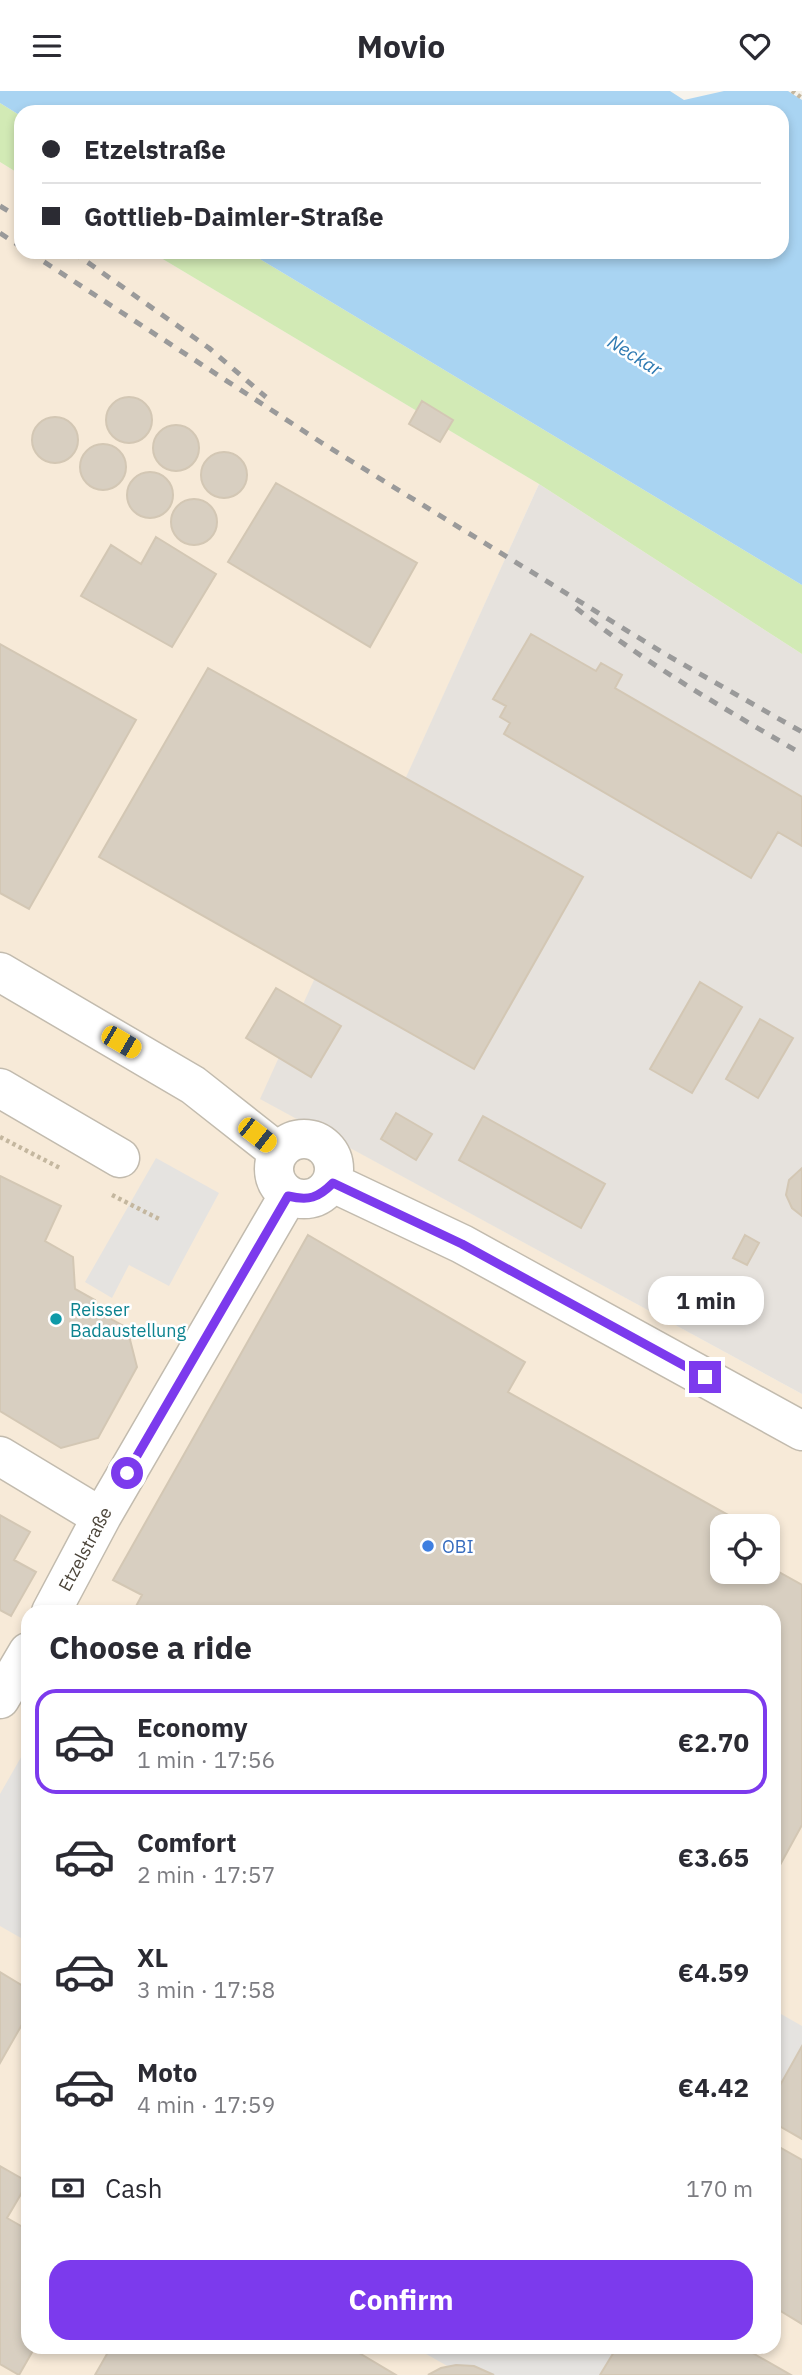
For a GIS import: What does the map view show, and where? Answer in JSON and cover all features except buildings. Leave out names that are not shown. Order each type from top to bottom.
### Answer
[{"type":"street","points":[[0,972],[193,1085],[278,1152]]},
{"type":"street","points":[[0,1088],[120,1158]]},
{"type":"street","points":[[297,1138],[320,1142],[334,1160],[333,1183],[321,1195],[305,1200],[288,1196],[277,1184],[273,1168],[278,1152],[297,1138]]},
{"type":"street","points":[[333,1183],[462,1244],[802,1431]]},
{"type":"street","name":"Etzelstraße","points":[[55,1605],[101,1517],[288,1196]]},
{"type":"street","points":[[0,1456],[101,1517]]},
{"type":"street","points":[[0,1699],[21,1664]]},
{"type":"path","points":[[792,91],[802,97]]},
{"type":"shaded area","points":[[0,162],[14,171],[14,259],[163,259],[539,484],[261,1099],[802,1394],[802,2375],[0,2375]]},
{"type":"shaded area","points":[[539,484],[802,654],[802,1394],[260,1099]]},
{"type":"shaded area","points":[[156,1158],[219,1193],[169,1286],[129,1265],[112,1298],[85,1282]]},
{"type":"shaded area","points":[[21,1757],[21,1938],[0,1926],[0,1794]]},
{"type":"shaded area","points":[[781,2014],[802,2026],[802,2048],[781,2084]]},
{"type":"shaded area","points":[[426,2354],[613,2354],[600,2375],[463,2375]]},
{"type":"green space","points":[[0,103],[14,112],[14,171],[0,162]]},
{"type":"green space","points":[[163,259],[260,259],[802,585],[802,654],[539,484]]},
{"type":"water","name":"Neckar","points":[[0,91],[670,91],[684,100],[724,91],[788,91],[802,100],[802,585],[260,259],[789,259],[789,105],[14,105],[14,112],[0,103]]},
{"type":"railway","points":[[0,206],[14,215]]},
{"type":"railway","points":[[0,233],[14,242]]},
{"type":"railway","points":[[40,259],[322,443],[665,654],[802,732]]},
{"type":"railway","points":[[83,259],[209,348],[266,397]]},
{"type":"railway","points":[[576,608],[658,667],[802,754]]},
{"type":"place","name":"Reisser Badaustellung","points":[[56,1319]]},
{"type":"place","name":"OBI","points":[[428,1546]]},
{"type":"route","points":[[127,1473],[288,1196],[305,1200],[321,1195],[333,1183],[462,1244],[705,1377]]}]
